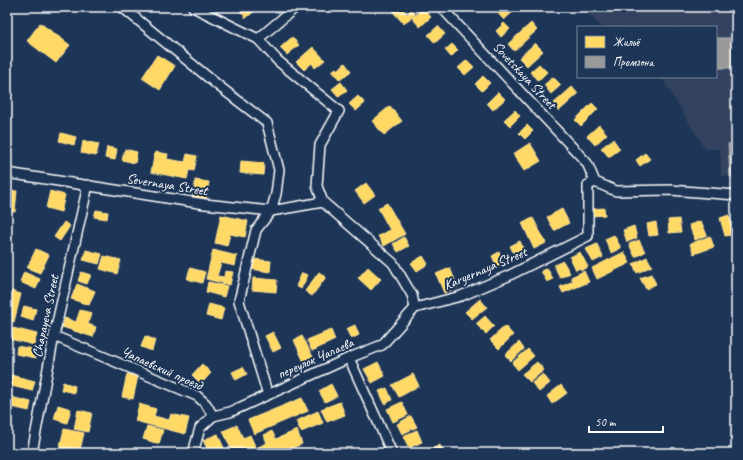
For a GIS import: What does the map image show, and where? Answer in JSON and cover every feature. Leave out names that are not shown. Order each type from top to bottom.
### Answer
[{"type":"street","points":[[122,7],[220,87],[267,123],[279,170],[276,194],[271,211],[256,230],[239,301],[268,395]]},
{"type":"street","points":[[193,7],[258,39],[278,60],[339,111],[320,145],[317,186],[323,202],[393,263],[412,295],[415,308]]},
{"type":"street","points":[[258,39],[296,7]]},
{"type":"street","name":"Sovetskaya Street","points":[[441,7],[587,162],[596,182]]},
{"type":"street","name":"Severnaya Street","points":[[7,173],[205,204],[271,211],[323,202]]},
{"type":"street","points":[[596,182],[616,191],[670,190],[736,195]]},
{"type":"street","name":"Karyernaya Street","points":[[415,308],[461,296],[508,276],[588,236],[588,185],[596,182]]},
{"type":"street","name":"Chapayeva Street","points":[[32,453],[54,336],[88,185]]},
{"type":"street","name":"переулок Чапаева","points":[[213,416],[230,412],[349,358],[382,345],[415,308]]},
{"type":"street","name":"Чапаевский проезд","points":[[54,336],[197,396],[206,404],[213,416]]},
{"type":"street","points":[[349,358],[392,453]]},
{"type":"street","points":[[192,453],[200,428],[213,416]]},
{"type":"shaded area","points":[[582,7],[736,7],[736,176],[721,176],[720,149],[705,149],[662,78],[717,78],[717,26],[600,26]]},
{"type":"building: Жильё","points":[[237,7],[256,7],[257,9],[246,18]]},
{"type":"building: Жильё","points":[[398,7],[401,7],[407,14],[411,10],[415,14],[404,24],[393,12]]},
{"type":"building: Жильё","points":[[497,7],[518,7],[504,20],[494,9]]},
{"type":"building: Жильё","points":[[423,8],[431,17],[420,27],[412,18]]},
{"type":"building: Жильё","points":[[40,23],[70,45],[56,63],[27,41]]},
{"type":"building: Жильё","points":[[504,23],[510,29],[501,37],[496,31]]},
{"type":"building: Жильё","points":[[531,23],[537,30],[514,51],[508,44]]},
{"type":"building: Жильё","points":[[438,26],[445,34],[435,43],[428,35]]},
{"type":"building: Жильё","points":[[292,37],[299,45],[287,55],[280,48]]},
{"type":"building: Жильё","points":[[535,43],[543,51],[527,66],[519,58]]},
{"type":"building: Жильё","points":[[452,44],[458,50],[451,57],[445,50]]},
{"type":"building: Жильё","points":[[313,47],[325,60],[315,68],[312,63],[304,70],[296,62]]},
{"type":"building: Жильё","points":[[157,55],[175,66],[160,90],[142,78]]},
{"type":"building: Жильё","points":[[467,60],[474,67],[465,75],[458,68]]},
{"type":"building: Жильё","points":[[345,63],[351,71],[340,80],[332,71],[336,68],[338,70]]},
{"type":"building: Жильё","points":[[539,64],[547,72],[538,81],[530,72]]},
{"type":"building: Жильё","points":[[483,76],[490,83],[482,91],[475,84]]},
{"type":"building: Жильё","points":[[553,77],[561,85],[551,94],[544,85]]},
{"type":"building: Жильё","points":[[341,82],[347,90],[339,97],[332,89]]},
{"type":"building: Жильё","points":[[572,87],[578,94],[559,111],[553,104]]},
{"type":"building: Жильё","points":[[498,92],[505,99],[493,110],[487,103]]},
{"type":"building: Жильё","points":[[358,96],[365,103],[356,111],[349,104]]},
{"type":"building: Жильё","points":[[592,103],[598,109],[581,126],[575,120]]},
{"type":"building: Жильё","points":[[390,106],[402,121],[384,135],[372,121]]},
{"type":"building: Жильё","points":[[515,110],[520,116],[510,126],[504,120]]},
{"type":"building: Жильё","points":[[527,125],[533,131],[525,139],[519,133]]},
{"type":"building: Жильё","points":[[599,125],[607,134],[595,145],[587,136]]},
{"type":"building: Жильё","points":[[61,133],[76,137],[74,145],[59,141]]},
{"type":"building: Жильё","points":[[613,139],[620,149],[609,157],[601,148]]},
{"type":"building: Жильё","points":[[83,141],[99,144],[96,156],[81,153]]},
{"type":"building: Жильё","points":[[530,143],[541,161],[524,171],[513,154]]},
{"type":"building: Жильё","points":[[107,147],[117,149],[115,160],[105,158]]},
{"type":"building: Жильё","points":[[125,149],[137,152],[135,163],[122,160]]},
{"type":"building: Жильё","points":[[155,152],[168,154],[167,159],[185,162],[187,154],[197,156],[194,171],[189,170],[187,179],[151,172]]},
{"type":"building: Жильё","points":[[645,153],[650,159],[640,166],[636,160]]},
{"type":"building: Жильё","points":[[241,161],[264,163],[263,175],[240,173]]},
{"type":"building: Жильё","points":[[195,180],[209,182],[206,200],[193,198]]},
{"type":"building: Жильё","points":[[366,183],[375,195],[364,203],[355,191]]},
{"type":"building: Жильё","points":[[7,190],[17,191],[15,212],[7,211]]},
{"type":"building: Жильё","points":[[50,191],[65,195],[61,212],[46,208]]},
{"type":"building: Жильё","points":[[387,203],[405,234],[384,246],[378,236],[390,230],[378,208]]},
{"type":"building: Жильё","points":[[604,208],[605,215],[592,216],[592,209]]},
{"type":"building: Жильё","points":[[562,209],[569,223],[554,231],[547,217]]},
{"type":"building: Жильё","points":[[96,210],[108,212],[107,219],[94,217]]},
{"type":"building: Жильё","points":[[221,215],[248,221],[245,237],[230,234],[227,246],[215,243]]},
{"type":"building: Жильё","points":[[729,215],[735,234],[725,236],[720,218]]},
{"type":"building: Жильё","points":[[533,218],[546,243],[534,249],[522,223]]},
{"type":"building: Жильё","points":[[679,219],[681,232],[669,233],[668,220]]},
{"type":"building: Жильё","points":[[701,221],[707,235],[695,240],[689,225]]},
{"type":"building: Жильё","points":[[64,222],[70,226],[60,241],[54,237]]},
{"type":"building: Жильё","points":[[656,222],[658,235],[649,236],[647,224]]},
{"type":"building: Жильё","points":[[634,226],[637,238],[627,242],[623,230]]},
{"type":"building: Жильё","points":[[614,235],[621,248],[611,253],[605,239]]},
{"type":"building: Жильё","points":[[710,236],[714,247],[694,254],[690,244]]},
{"type":"building: Жильё","points":[[404,237],[409,246],[398,252],[393,244]]},
{"type":"building: Жильё","points":[[639,240],[645,252],[635,257],[629,244]]},
{"type":"building: Жильё","points":[[520,241],[526,254],[516,258],[510,246]]},
{"type":"building: Жильё","points":[[597,244],[603,257],[593,262],[586,249]]},
{"type":"building: Жильё","points":[[36,249],[49,255],[40,273],[27,268]]},
{"type":"building: Жильё","points":[[86,250],[102,254],[99,264],[83,260]]},
{"type":"building: Жильё","points":[[213,250],[237,256],[235,266],[221,263],[217,276],[224,277],[225,271],[233,272],[230,285],[206,279]]},
{"type":"building: Жильё","points":[[499,252],[505,264],[497,267],[492,256]]},
{"type":"building: Жильё","points":[[580,252],[588,267],[581,270],[580,268],[576,270],[570,257]]},
{"type":"building: Жильё","points":[[624,252],[630,263],[597,279],[592,268]]},
{"type":"building: Жильё","points":[[104,256],[121,260],[117,274],[100,269]]},
{"type":"building: Жильё","points":[[423,256],[428,264],[417,271],[411,263]]},
{"type":"building: Жильё","points":[[647,257],[652,266],[637,273],[633,264]]},
{"type":"building: Жильё","points":[[253,259],[271,261],[270,272],[251,269]]},
{"type":"building: Жильё","points":[[563,261],[570,273],[560,278],[554,265]]},
{"type":"building: Жильё","points":[[368,267],[381,279],[371,290],[358,278]]},
{"type":"building: Жильё","points":[[190,268],[205,272],[202,283],[187,279]]},
{"type":"building: Жильё","points":[[450,268],[458,287],[444,293],[436,274]]},
{"type":"building: Жильё","points":[[547,268],[553,279],[547,282],[541,271]]},
{"type":"building: Жильё","points":[[584,271],[589,282],[563,293],[560,287],[573,281],[571,277]]},
{"type":"building: Жильё","points":[[24,272],[40,279],[36,289],[20,282]]},
{"type":"building: Жильё","points":[[81,272],[91,275],[87,284],[78,281]]},
{"type":"building: Жильё","points":[[319,272],[326,277],[312,296],[305,291]]},
{"type":"building: Жильё","points":[[302,273],[308,275],[301,289],[296,286]]},
{"type":"building: Жильё","points":[[651,274],[656,284],[646,289],[640,278]]},
{"type":"building: Жильё","points":[[253,278],[277,280],[276,292],[252,290]]},
{"type":"building: Жильё","points":[[208,282],[227,286],[224,297],[206,292]]},
{"type":"building: Жильё","points":[[77,284],[95,291],[89,305],[71,299]]},
{"type":"building: Жильё","points":[[11,291],[21,294],[14,322],[7,320],[7,306]]},
{"type":"building: Жильё","points":[[480,299],[487,307],[472,319],[465,312]]},
{"type":"building: Жильё","points":[[209,304],[224,308],[221,320],[206,316]]},
{"type":"building: Жильё","points":[[24,306],[36,309],[33,321],[21,317]]},
{"type":"building: Жильё","points":[[80,310],[92,313],[88,324],[96,327],[93,337],[62,327],[65,318],[76,322]]},
{"type":"building: Жильё","points":[[485,316],[494,326],[486,334],[476,324]]},
{"type":"building: Жильё","points":[[355,325],[359,335],[351,339],[346,329]]},
{"type":"building: Жильё","points":[[505,326],[513,335],[499,349],[490,340]]},
{"type":"building: Жильё","points":[[13,328],[37,334],[34,345],[10,339]]},
{"type":"building: Жильё","points":[[331,330],[335,340],[312,351],[307,340]]},
{"type":"building: Жильё","points":[[273,332],[281,348],[273,352],[265,336]]},
{"type":"building: Жильё","points":[[145,336],[155,340],[152,351],[141,347]]},
{"type":"building: Жильё","points":[[302,336],[313,357],[304,362],[294,340]]},
{"type":"building: Жильё","points":[[519,342],[524,349],[511,361],[505,355]]},
{"type":"building: Жильё","points":[[17,346],[38,350],[36,358],[16,354]]},
{"type":"building: Жильё","points":[[528,349],[534,356],[518,370],[512,363]]},
{"type":"building: Жильё","points":[[378,362],[385,376],[372,383],[364,369]]},
{"type":"building: Жильё","points":[[537,362],[544,370],[530,382],[522,374]]},
{"type":"building: Жильё","points":[[202,364],[211,373],[201,384],[192,375]]},
{"type":"building: Жильё","points":[[243,367],[247,374],[236,380],[232,372]]},
{"type":"building: Жильё","points":[[7,374],[35,381],[32,391],[7,385]]},
{"type":"building: Жильё","points":[[127,374],[138,376],[133,399],[122,397]]},
{"type":"building: Жильё","points":[[413,374],[419,386],[399,397],[392,385]]},
{"type":"building: Жильё","points":[[543,374],[550,383],[539,392],[532,383]]},
{"type":"building: Жильё","points":[[63,382],[75,386],[74,393],[61,390]]},
{"type":"building: Жильё","points":[[331,384],[337,396],[325,402],[319,391]]},
{"type":"building: Жильё","points":[[561,385],[567,393],[552,404],[547,396]]},
{"type":"building: Жильё","points":[[387,388],[392,400],[385,404],[379,391]]},
{"type":"building: Жильё","points":[[7,396],[31,402],[29,411],[7,406]]},
{"type":"building: Жильё","points":[[302,398],[308,411],[254,434],[248,420]]},
{"type":"building: Жильё","points":[[340,402],[345,415],[327,422],[321,409]]},
{"type":"building: Жильё","points":[[402,402],[408,415],[393,422],[387,409]]},
{"type":"building: Жильё","points":[[139,404],[156,409],[154,416],[169,420],[171,414],[189,418],[185,434],[135,421]]},
{"type":"building: Жильё","points":[[58,405],[71,409],[67,423],[54,419]]},
{"type":"building: Жильё","points":[[78,410],[92,413],[88,432],[74,429]]},
{"type":"building: Жильё","points":[[318,411],[323,423],[301,432],[296,421]]},
{"type":"building: Жильё","points":[[411,416],[417,427],[402,434],[397,424]]},
{"type":"building: Жильё","points":[[237,425],[243,438],[250,435],[256,448],[267,443],[264,435],[272,431],[276,439],[297,430],[302,444],[280,453],[233,453],[223,431]]},
{"type":"building: Жильё","points":[[147,426],[163,430],[159,444],[143,439]]},
{"type":"building: Жильё","points":[[64,429],[84,433],[80,450],[60,446]]},
{"type":"building: Жильё","points":[[417,430],[422,442],[409,448],[403,436]]},
{"type":"building: Жильё","points":[[218,434],[226,453],[209,453],[203,440]]},
{"type":"building: Жильё","points":[[440,445],[444,453],[425,453]]},
{"type":"building: Жильё","points":[[61,446],[74,449],[73,453],[59,453]]},
{"type":"building: Промзона","points":[[717,38],[736,38],[736,68],[717,68]]},
{"type":"building: Промзона","points":[[736,143],[736,176],[730,177],[728,144]]}]
